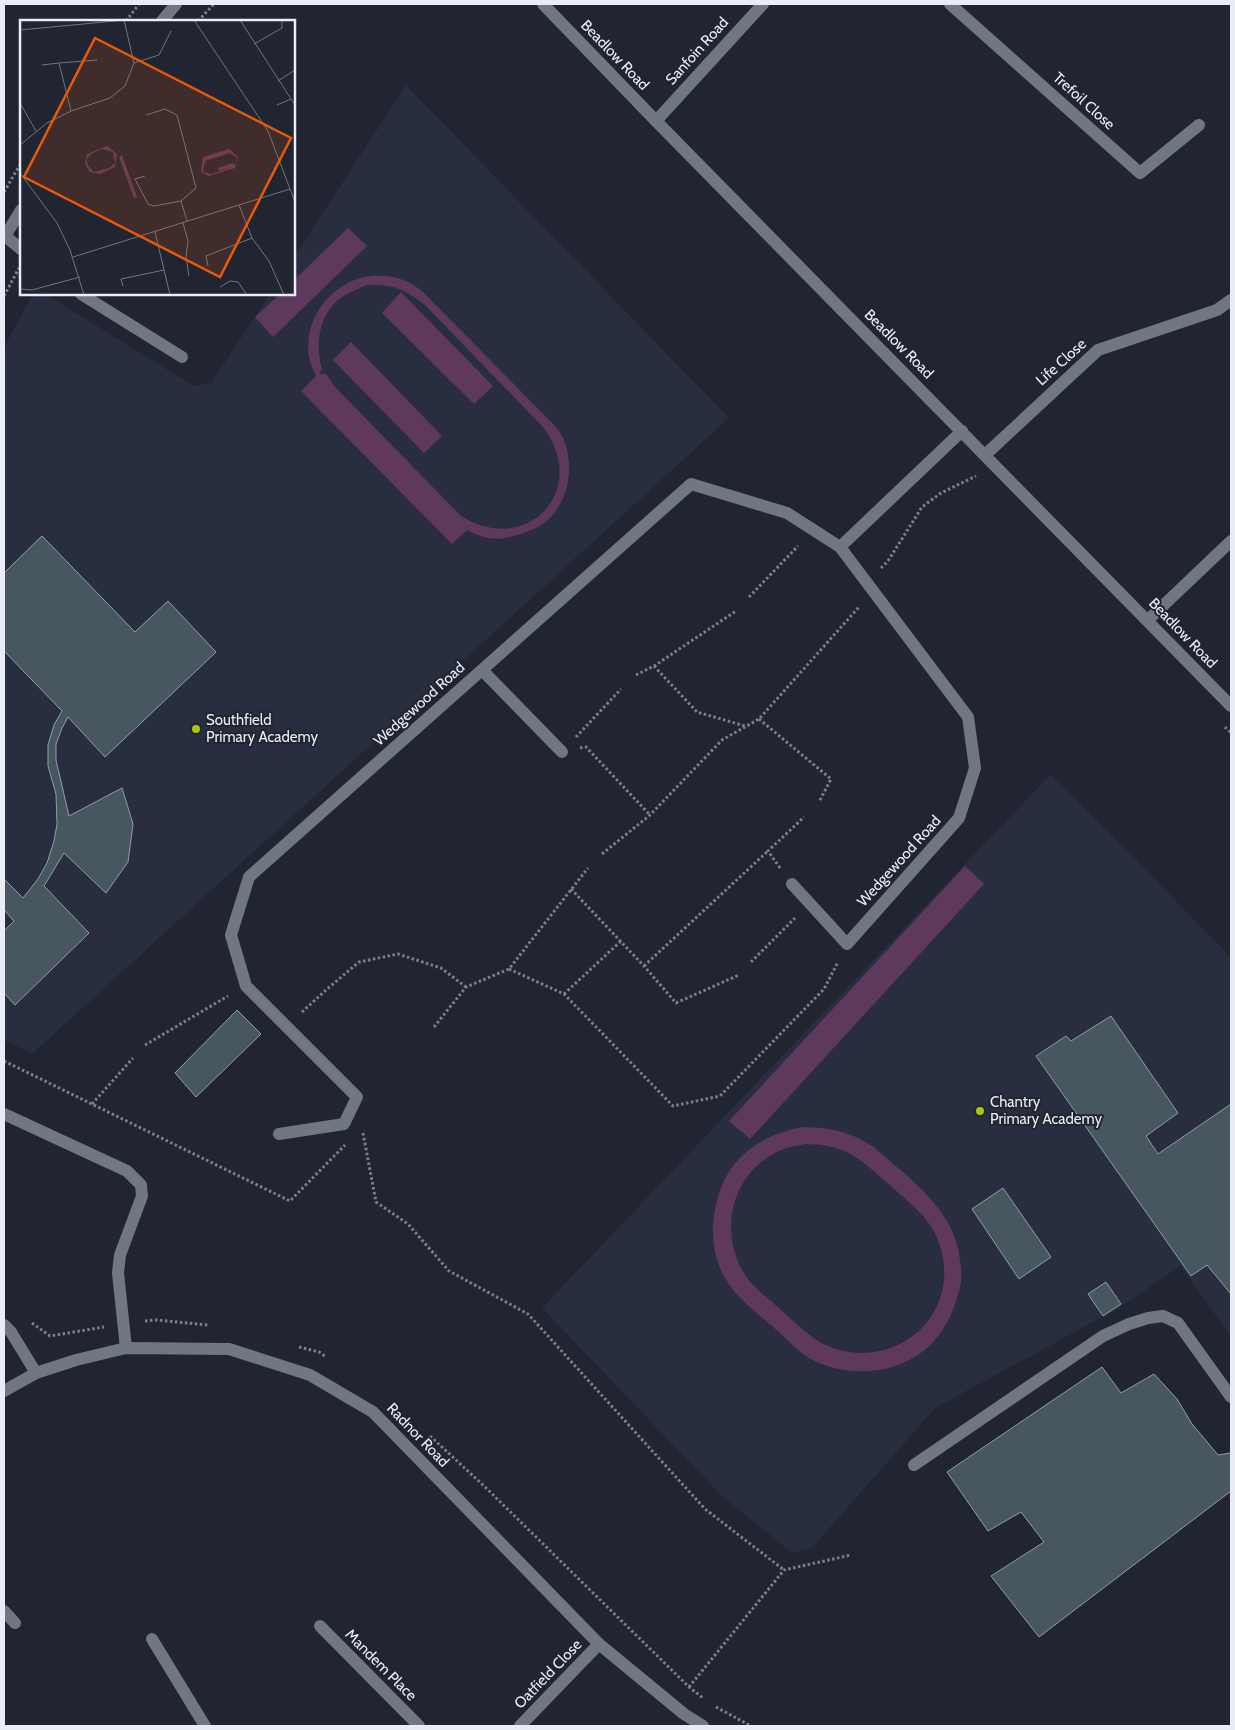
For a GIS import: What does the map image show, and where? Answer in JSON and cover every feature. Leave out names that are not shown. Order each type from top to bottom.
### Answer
[{"type":"street","points":[[163,20],[176,4]]},
{"type":"street","name":"Beadlow Road","points":[[543,4],[1231,706]]},
{"type":"street","name":"Sanfoin Road","points":[[656,121],[763,4]]},
{"type":"street","name":"Trefoil Close","points":[[950,4],[1140,173],[1199,125]]},
{"type":"street","points":[[20,212],[5,237],[20,248]]},
{"type":"street","points":[[82,295],[182,357]]},
{"type":"street","name":"Life Close","points":[[985,455],[1098,350],[1217,310],[1231,300]]},
{"type":"street","points":[[840,547],[962,431]]},
{"type":"street","name":"Wedgewood Road","points":[[279,1134],[344,1124],[356,1097],[246,986],[231,935],[249,877],[691,484],[787,513],[840,547],[968,717],[975,768],[959,818],[847,944]]},
{"type":"street","points":[[1148,620],[1231,541]]},
{"type":"street","points":[[482,670],[562,752]]},
{"type":"street","points":[[792,884],[847,944]]},
{"type":"street","points":[[4,1114],[127,1171],[141,1185],[142,1196],[120,1255],[118,1273],[126,1348]]},
{"type":"street","points":[[914,1465],[1103,1336],[1148,1318],[1163,1316],[1178,1323],[1231,1398]]},
{"type":"street","points":[[4,1325],[11,1332],[36,1373]]},
{"type":"street","name":"Radnor Road","points":[[4,1391],[36,1373],[76,1360],[126,1348],[229,1350],[310,1375],[373,1412],[599,1644],[684,1714],[703,1726]]},
{"type":"street","points":[[4,1610],[16,1623]]},
{"type":"street","name":"Mandem Place","points":[[320,1626],[419,1726]]},
{"type":"street","points":[[152,1639],[204,1726]]},
{"type":"street","name":"Oatfield Close","points":[[520,1726],[599,1644]]},
{"type":"path","points":[[127,20],[139,4]]},
{"type":"path","points":[[199,20],[214,4]]},
{"type":"path","points":[[4,192],[20,165]]},
{"type":"path","points":[[4,296],[20,266]]},
{"type":"path","points":[[602,854],[650,815],[722,740],[759,718],[870,587],[922,507],[941,493],[979,475]]},
{"type":"path","points":[[749,597],[814,530]]},
{"type":"path","points":[[636,675],[654,666],[736,611]]},
{"type":"path","points":[[654,666],[697,712],[746,726]]},
{"type":"path","points":[[562,752],[621,689]]},
{"type":"path","points":[[759,718],[831,779],[819,802]]},
{"type":"path","points":[[562,752],[586,747],[650,815]]},
{"type":"path","points":[[644,966],[804,817]]},
{"type":"path","points":[[768,851],[792,884]]},
{"type":"path","points":[[434,1027],[466,987],[508,969],[588,868]]},
{"type":"path","points":[[571,889],[644,966],[676,1003],[739,975]]},
{"type":"path","points":[[751,962],[810,904]]},
{"type":"path","points":[[564,994],[620,941]]},
{"type":"path","points":[[508,969],[564,994],[672,1106],[720,1096],[824,989],[847,944]]},
{"type":"path","points":[[287,1027],[359,962],[398,954],[440,968],[466,987]]},
{"type":"path","points":[[145,1045],[246,986]]},
{"type":"path","points":[[92,1104],[133,1058]]},
{"type":"path","points":[[4,1061],[290,1201],[349,1141]]},
{"type":"path","points":[[356,1135],[362,1128],[376,1202],[408,1224],[449,1271],[528,1314],[706,1509],[784,1570]]},
{"type":"path","points":[[689,1687],[784,1570],[851,1555]]},
{"type":"shaded area","name":"Southfield Primary Academy","points":[[406,85],[729,418],[32,1054],[4,1040],[4,347],[32,295],[47,295],[194,386],[211,383],[269,295],[295,295],[295,255]]},
{"type":"shaded area","points":[[348,228],[367,246],[273,337],[255,317],[279,295],[295,295],[295,279]]},
{"type":"shaded area","points":[[371,276],[386,276],[405,281],[417,287],[558,430],[562,436],[569,459],[568,483],[553,515],[544,523],[515,536],[495,539],[467,530],[452,544],[301,391],[316,376],[310,363],[308,346],[310,331],[315,318],[322,305],[332,294],[344,285],[357,279]],"holes":[[[367,285],[384,285],[405,291],[425,305],[543,427],[556,451],[560,474],[555,494],[544,511],[528,523],[508,528],[485,527],[461,516],[335,387],[325,373],[321,375],[319,338],[325,318],[337,301]]]},
{"type":"shaded area","points":[[401,292],[493,386],[474,404],[382,313]]},
{"type":"shaded area","points":[[351,342],[442,436],[424,453],[333,360]]},
{"type":"shaded area","name":"Chantry Primary Academy","points":[[1051,774],[1231,957],[1231,1336],[1180,1266],[1119,1308],[935,1408],[812,1548],[792,1553],[722,1496],[542,1308]]},
{"type":"shaded area","points":[[965,866],[984,884],[750,1139],[729,1121]]},
{"type":"shaded area","points":[[803,1127],[823,1128],[848,1134],[874,1147],[928,1196],[940,1210],[949,1225],[956,1242],[961,1269],[961,1282],[952,1313],[934,1341],[922,1352],[907,1361],[892,1367],[858,1371],[824,1365],[809,1358],[745,1303],[723,1275],[715,1250],[713,1222],[718,1196],[723,1183],[729,1171],[746,1152],[767,1139]],"holes":[[[805,1144],[840,1149],[867,1165],[922,1215],[938,1240],[944,1268],[942,1293],[932,1315],[916,1333],[896,1346],[872,1352],[846,1351],[819,1342],[754,1286],[745,1275],[737,1258],[732,1241],[731,1223],[734,1205],[740,1189],[750,1174],[763,1161],[782,1150]]]},
{"type":"building","points":[[42,536],[135,632],[168,601],[216,652],[105,757],[68,717],[56,744],[56,760],[69,816],[122,788],[133,824],[128,862],[106,893],[64,853],[44,886],[89,933],[15,1005],[4,993],[4,931],[14,921],[4,910],[4,879],[23,898],[38,879],[47,863],[57,824],[56,794],[48,766],[48,745],[54,725],[62,711],[4,651],[4,573]]},
{"type":"building","points":[[237,1010],[261,1034],[196,1097],[175,1073]]},
{"type":"building","points":[[1111,1016],[1178,1113],[1146,1136],[1158,1154],[1231,1104],[1231,1294],[1207,1265],[1191,1276],[1036,1056],[1066,1036],[1071,1041]]},
{"type":"building","points":[[1003,1188],[1051,1257],[1019,1279],[972,1209]]},
{"type":"building","points":[[1106,1282],[1121,1304],[1103,1316],[1088,1294]]},
{"type":"building","points":[[1102,1367],[1121,1393],[1154,1374],[1177,1399],[1192,1424],[1218,1455],[1230,1453],[1231,1491],[1039,1637],[991,1576],[1044,1542],[1021,1512],[988,1531],[947,1472]]},
{"type":"place","name":"Southfield Primary Academy","points":[[196,729]]},
{"type":"place","name":"Chantry Primary Academy","points":[[980,1111]]}]
